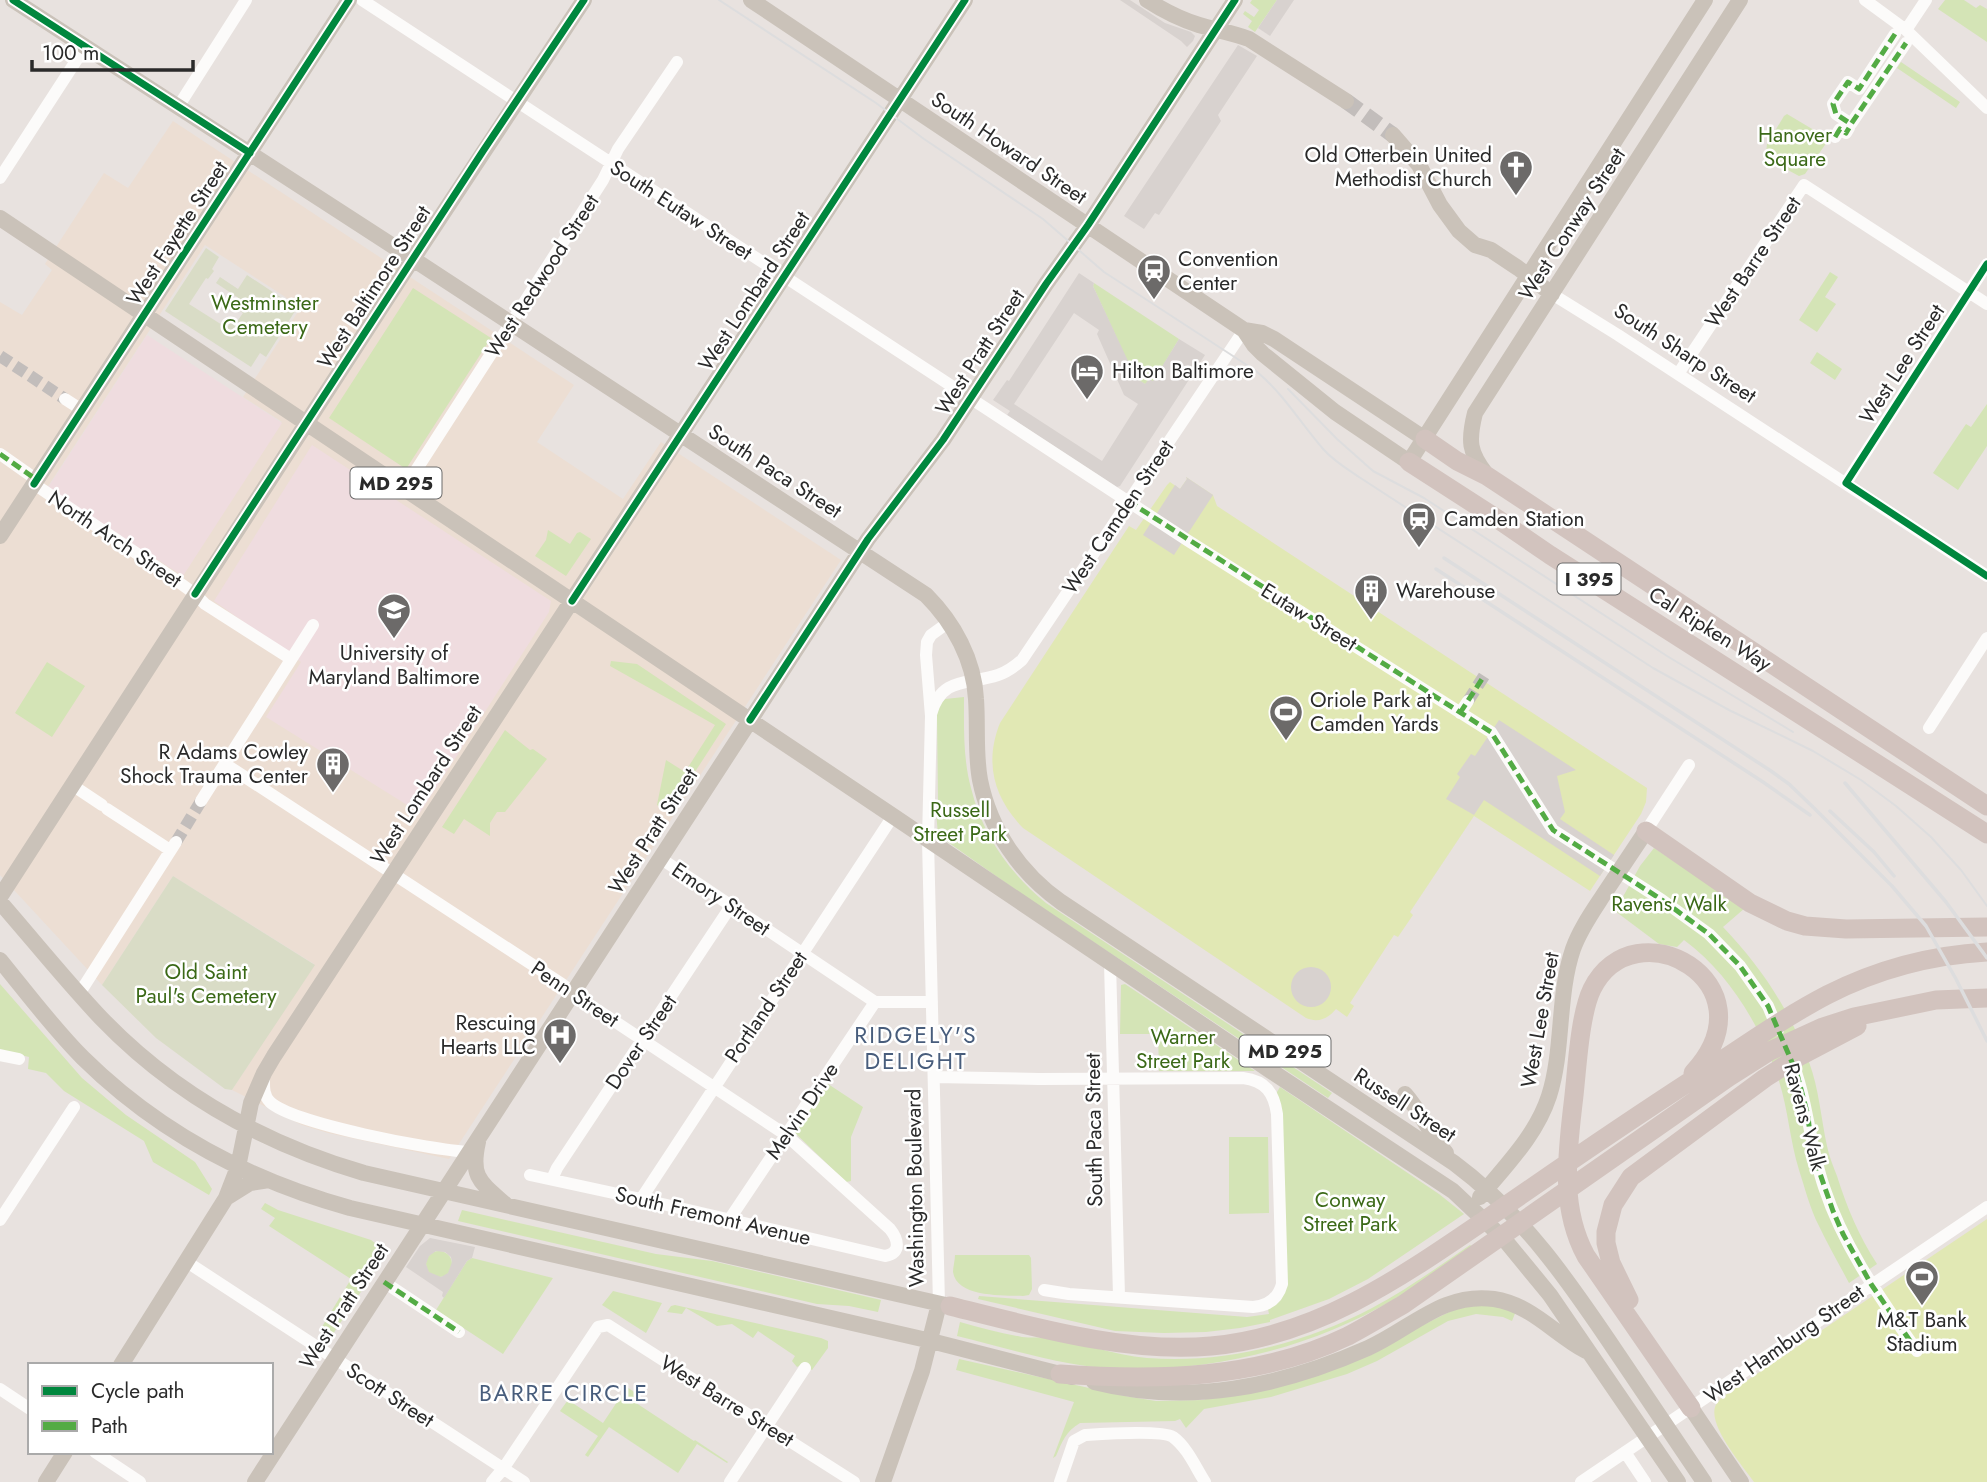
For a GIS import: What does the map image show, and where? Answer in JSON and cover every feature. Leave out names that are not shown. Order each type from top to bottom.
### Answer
[{"type":"highway","name":"Cal Ripken Way","points":[[1425,439],[1987,806]]},
{"type":"highway","name":"Cal Ripken Way","points":[[1409,462],[1987,834]]},
{"type":"highway","points":[[1646,831],[1738,894],[1787,921],[1825,929],[1987,927]]},
{"type":"highway","points":[[1669,1095],[1711,1051],[1719,1026],[1718,1012],[1711,988],[1703,976],[1680,959],[1653,952],[1615,963],[1599,978],[1588,998],[1567,1177],[1570,1213],[1579,1242],[1691,1408]]},
{"type":"highway","points":[[945,1305],[1062,1333],[1175,1347],[1236,1343],[1297,1326],[1359,1301],[1389,1284],[1669,1095],[1808,1005],[1850,984],[1914,962],[1987,952]]},
{"type":"highway","points":[[1060,1374],[1158,1378],[1230,1371],[1276,1362],[1347,1336],[1404,1304],[1770,1051],[1823,1027],[1854,1017],[1936,1000],[1987,998]]},
{"type":"highway","points":[[1664,1366],[1616,1275],[1606,1243],[1612,1205],[1624,1186],[1639,1170],[1765,1077],[1823,1043],[1893,1010]]},
{"type":"main road","name":"MD 295","points":[[13,0],[413,259]]},
{"type":"main road","name":"West Fayette Street","points":[[0,536],[349,0]]},
{"type":"main road","name":"West Baltimore Street","points":[[0,899],[195,594],[583,0]]},
{"type":"main road","name":"South Howard Street","points":[[751,0],[1244,330],[1254,345],[1308,391],[1364,433],[1409,462]]},
{"type":"main road","name":"West Lombard Street","points":[[122,1363],[226,1198],[237,1167],[251,1103],[264,1073],[965,0]]},
{"type":"main road","points":[[1147,0],[1183,20],[1234,33],[1259,45],[1346,101]]},
{"type":"main road","name":"West Pratt Street","points":[[256,1482],[860,551],[888,510],[943,440],[1235,0]]},
{"type":"main road","name":"West Conway Street","points":[[1409,462],[1705,0]]},
{"type":"main road","name":"West Conway Street","points":[[1487,477],[1473,455],[1470,437],[1475,413],[1740,0]]},
{"type":"main road","name":"South Sharp Street","points":[[1393,135],[1419,164],[1440,205],[1459,231],[1475,245],[1491,250],[1552,294]]},
{"type":"main road","name":"MD 295","points":[[0,218],[928,840]]},
{"type":"main road","name":"South Paca Street","points":[[413,259],[926,595],[949,622],[963,647],[974,680]]},
{"type":"main road","name":"South Howard Street","points":[[1244,330],[1262,333],[1274,339],[1425,439]]},
{"type":"main road","name":"Russell Street","points":[[974,680],[978,766],[986,803],[1009,850],[1037,883],[1117,940],[1454,1163],[1487,1189],[1536,1240],[1572,1286],[1704,1482]]},
{"type":"main road","name":"West Lee Street","points":[[1472,1208],[1529,1137],[1542,1114],[1554,1072],[1567,970],[1573,950],[1580,931],[1646,831]]},
{"type":"main road","name":"Russell Street","points":[[928,840],[1453,1191],[1504,1239],[1536,1277],[1678,1482]]},
{"type":"main road","points":[[0,899],[79,995],[112,1029],[162,1073],[192,1095],[281,1144],[336,1165],[443,1192],[945,1305]]},
{"type":"main road","points":[[0,960],[55,1027],[105,1078],[169,1129],[237,1167],[323,1200],[931,1341],[1105,1385],[1175,1394],[1233,1390],[1280,1380],[1335,1362],[1371,1346],[1444,1305],[1470,1299],[1494,1299],[1522,1307],[1591,1354]]},
{"type":"main road","points":[[1405,1094],[1416,1105],[1437,1142],[1454,1163]]},
{"type":"main road","points":[[480,1134],[475,1169],[485,1187],[508,1206]]},
{"type":"main road","points":[[226,1198],[250,1183],[269,1180]]},
{"type":"main road","name":"Washington Boulevard","points":[[883,1482],[945,1305]]},
{"type":"main road","points":[[1691,1408],[1741,1482]]},
{"type":"main road","points":[[46,1482],[64,1454]]},
{"type":"street","points":[[178,107],[246,0]]},
{"type":"street","name":"South Eutaw Street","points":[[362,0],[1128,501]]},
{"type":"street","points":[[1865,0],[1987,108]]},
{"type":"street","points":[[1858,89],[1879,58],[1902,35],[1926,0]]},
{"type":"street","points":[[1835,137],[1840,129],[1846,133],[1890,66],[1902,35]]},
{"type":"street","points":[[0,178],[85,47]]},
{"type":"street","points":[[1879,58],[1890,66]]},
{"type":"street","name":"West Redwood Street","points":[[404,489],[603,180],[618,149],[677,62]]},
{"type":"street","points":[[1850,126],[1836,114],[1833,104],[1848,82],[1870,96]]},
{"type":"street","name":"West Barre Street","points":[[1678,374],[1804,185],[1969,292]]},
{"type":"street","name":"West Lee Street","points":[[1846,483],[1987,264]]},
{"type":"street","points":[[1969,292],[1987,304]]},
{"type":"street","name":"South Sharp Street","points":[[1552,294],[1987,576]]},
{"type":"street","name":"West Camden Street","points":[[974,680],[999,675],[1021,660],[1244,330]]},
{"type":"street","points":[[65,399],[82,410]]},
{"type":"street","name":"North Arch Street","points":[[0,454],[195,594],[205,604],[291,659]]},
{"type":"street","name":"Eutaw Street","points":[[1128,501],[1491,733]]},
{"type":"street","name":"Washington Boulevard","points":[[945,1305],[934,1077],[928,840],[930,716],[926,655],[927,642],[931,635],[949,622]]},
{"type":"street","points":[[201,802],[313,625]]},
{"type":"street","points":[[1929,727],[1987,638]]},
{"type":"street","points":[[930,716],[942,692],[956,684],[974,680]]},
{"type":"street","points":[[1460,713],[1468,701]]},
{"type":"street","name":"Ravens Walk","points":[[1491,733],[1553,830],[1662,900],[1709,934],[1740,966],[1768,1006],[1797,1074],[1808,1116],[1811,1143],[1824,1189],[1843,1234],[1871,1284],[1917,1351]]},
{"type":"street","name":"Penn Street","points":[[225,764],[786,1135],[890,1229],[897,1242],[895,1251]]},
{"type":"street","name":"West Lee Street","points":[[1646,831],[1689,765]]},
{"type":"street","points":[[72,786],[173,846],[79,995]]},
{"type":"street","name":"Portland Street","points":[[641,1199],[893,816]]},
{"type":"street","name":"Emory Street","points":[[660,858],[875,1002]]},
{"type":"street","name":"Dover Street","points":[[552,1179],[731,906]]},
{"type":"street","name":"South Paca Street","points":[[1110,963],[1119,1296]]},
{"type":"street","points":[[875,1002],[932,1002]]},
{"type":"street","name":"Melvin Drive","points":[[729,1220],[875,1002]]},
{"type":"street","points":[[0,1055],[19,1059]]},
{"type":"street","points":[[264,1073],[264,1090],[268,1100],[276,1107],[302,1118],[444,1151],[468,1152]]},
{"type":"street","points":[[934,1077],[1243,1078],[1258,1082],[1273,1095],[1277,1114],[1282,1284],[1266,1305],[1253,1307],[1044,1290]]},
{"type":"street","points":[[0,1220],[74,1107]]},
{"type":"street","name":"South Fremont Avenue","points":[[530,1175],[885,1256],[895,1251]]},
{"type":"street","name":"West Hamburg Street","points":[[1581,1482],[1987,1207]]},
{"type":"street","name":"Scott Street","points":[[187,1262],[524,1482]]},
{"type":"street","points":[[384,1282],[459,1332]]},
{"type":"street","name":"West Barre Street","points":[[503,1469],[598,1327],[608,1325],[854,1482]]},
{"type":"street","points":[[730,1482],[805,1368]]},
{"type":"street","points":[[0,1389],[28,1408]]},
{"type":"street","points":[[1060,1482],[1074,1441],[1079,1438],[1092,1435],[1166,1434],[1184,1450],[1205,1482]]},
{"type":"street","points":[[1625,1452],[1645,1482]]},
{"type":"street","points":[[98,1454],[140,1482]]},
{"type":"street","points":[[492,1482],[503,1469]]},
{"type":"shaded area","points":[[1120,0],[1130,0],[1165,23],[1191,32],[1195,36],[1193,41],[1187,47]]},
{"type":"shaded area","points":[[1277,0],[1294,0],[1270,36],[1258,28]]},
{"type":"shaded area","points":[[1238,45],[1257,56],[1218,115],[1221,121],[1159,215],[1155,213],[1144,229],[1124,216]]},
{"type":"shaded area","name":"University of Maryland Baltimore","points":[[173,121],[574,385],[537,442],[623,499],[661,442],[841,560],[449,1159],[302,1125],[232,1090],[314,964],[173,876],[102,985],[0,875],[0,302],[22,315],[52,270],[45,264],[104,173],[128,188]],"holes":[[[205,245],[301,307],[243,397],[282,422],[47,488]]]},
{"type":"shaded area","points":[[1079,273],[1094,283],[1093,286],[1136,378],[1145,384],[1149,379],[1153,381],[1179,339],[1205,355],[1117,487],[1007,415],[1010,411],[993,400],[1007,380],[1009,381]],"holes":[[[1074,313],[1099,330],[1097,334],[1124,395],[1138,404],[1102,461],[1014,404]]]},
{"type":"shaded area","points":[[147,335],[282,423],[183,576],[47,489]]},
{"type":"shaded area","points":[[312,445],[551,601],[549,612],[420,813],[266,717],[301,662],[214,601]]},
{"type":"shaded area","points":[[1186,477],[1213,495],[1174,555],[1143,535],[1175,485],[1180,489]]},
{"type":"shaded area","points":[[1499,720],[1576,770],[1557,776],[1565,812],[1560,819],[1614,855],[1600,876],[1484,800],[1474,815],[1446,799],[1460,777],[1457,774],[1471,754],[1475,756]]},
{"type":"shaded area","points":[[1311,967],[1319,968],[1325,973],[1330,979],[1330,995],[1325,1001],[1319,1006],[1311,1007],[1303,1006],[1297,1001],[1292,995],[1291,987],[1292,979],[1297,973],[1303,968]]},
{"type":"shaded area","points":[[430,1238],[475,1247],[472,1258],[467,1261],[444,1298],[443,1292],[406,1267],[420,1246]],"holes":[[[436,1251],[445,1252],[452,1262],[448,1273],[441,1277],[429,1272],[426,1264],[429,1256]]]},
{"type":"green space","points":[[1252,0],[1277,0],[1255,32],[1248,27],[1252,21],[1243,14],[1245,11],[1254,17],[1259,10],[1250,3]]},
{"type":"green space","points":[[1945,0],[1964,0],[1976,8],[1980,5],[1987,9],[1987,42],[1938,9]]},
{"type":"green space","points":[[1901,62],[1960,102],[1956,108],[1897,68]]},
{"type":"green space","name":"Hanover Square","points":[[1787,114],[1829,139],[1805,174],[1799,176],[1773,162],[1766,153],[1767,144]]},
{"type":"green space","name":"Westminster Cemetery","points":[[206,248],[219,257],[212,269],[214,271],[206,278],[189,304],[227,328],[232,320],[236,323],[243,313],[238,309],[243,301],[216,283],[220,277],[238,289],[247,275],[297,308],[266,357],[260,353],[251,367],[165,311]]},
{"type":"green space","points":[[1830,272],[1838,277],[1825,297],[1836,304],[1817,332],[1799,320]]},
{"type":"green space","points":[[1094,283],[1179,339],[1153,382],[1145,384],[1135,378],[1093,286]]},
{"type":"green space","points":[[413,288],[491,338],[406,469],[329,418]]},
{"type":"green space","points":[[1817,352],[1842,369],[1835,380],[1810,363]]},
{"type":"green space","points":[[1987,404],[1987,446],[1958,490],[1933,473],[1966,424],[1971,427]]},
{"type":"green space","name":"Oriole Park at Camden Yards","points":[[1186,477],[1213,495],[1217,506],[1647,788],[1646,802],[1641,814],[1590,891],[1474,816],[1410,912],[1413,915],[1398,937],[1394,935],[1350,1003],[1354,1006],[1347,1017],[1336,1009],[1326,1018],[1315,1020],[1306,1018],[1023,828],[1005,805],[995,779],[993,752],[1000,723],[1129,526],[1136,530],[1167,485],[1170,482],[1180,489]]},
{"type":"green space","points":[[548,530],[570,544],[580,532],[591,539],[566,576],[535,556],[546,540]]},
{"type":"green space","points":[[611,661],[637,664],[726,724],[669,812],[657,805],[666,760],[685,772],[715,725],[610,666]]},
{"type":"green space","points":[[47,662],[85,686],[52,737],[15,713]]},
{"type":"green space","name":"Russell Street Park","points":[[964,697],[968,777],[982,821],[1009,866],[1046,903],[1332,1093],[1328,1098],[1023,895],[938,834],[935,801],[938,800],[937,715],[939,706],[945,699]]},
{"type":"green space","points":[[505,730],[530,750],[533,749],[547,759],[505,812],[497,812],[490,823],[490,836],[464,819],[454,834],[442,827]]},
{"type":"green space","name":"Ravens' Walk","points":[[1654,848],[1745,908],[1723,927],[1750,958],[1793,1024],[1815,1083],[1831,1161],[1854,1222],[1877,1264],[1849,1283],[1813,1213],[1796,1159],[1779,1081],[1763,1041],[1742,1003],[1716,969],[1684,940],[1677,947],[1659,944],[1615,911],[1640,866]]},
{"type":"green space","name":"Old Saint Paul's Cemetery","points":[[173,876],[315,965],[232,1090],[225,1089],[156,1038],[102,985]]},
{"type":"green space","points":[[0,984],[82,1078],[126,1115],[195,1162],[212,1189],[209,1195],[153,1162],[144,1141],[64,1091],[46,1073],[28,1069],[29,1057],[0,1050]]},
{"type":"green space","name":"Warner Street Park","points":[[1125,984],[1255,1071],[1159,1071],[1158,1034],[1120,1034],[1121,985]]},
{"type":"green space","points":[[825,1082],[863,1107],[851,1137],[851,1181],[846,1182],[793,1131]]},
{"type":"green space","name":"Conway Street Park","points":[[1280,1087],[1439,1194],[1464,1214],[1368,1279],[1329,1299],[1270,1322],[1240,1328],[1206,1332],[1115,1331],[978,1299],[979,1296],[1247,1317],[1269,1314],[1268,1309],[1282,1295],[1277,1092]]},
{"type":"green space","points":[[1229,1137],[1268,1137],[1269,1213],[1229,1214]]},
{"type":"green space","points":[[265,1203],[278,1210],[371,1240],[380,1247],[378,1266],[331,1337],[320,1330],[351,1279],[269,1226],[275,1218],[261,1209]]},
{"type":"green space","points":[[462,1210],[656,1254],[712,1261],[881,1300],[878,1312],[849,1306],[817,1304],[458,1221]]},
{"type":"green space","name":"M&T Bank Stadium","points":[[1987,1219],[1987,1482],[1754,1482],[1728,1446],[1717,1425],[1715,1407],[1721,1398]]},
{"type":"green space","points":[[1470,1245],[1473,1247],[1423,1281],[1362,1317],[1297,1343],[1228,1360],[1158,1369],[1102,1368],[1039,1357],[957,1336],[960,1322],[1022,1337],[1061,1340],[1147,1358],[1205,1358],[1263,1349],[1319,1332],[1372,1308]]},
{"type":"green space","points":[[439,1251],[448,1255],[452,1264],[448,1273],[439,1277],[430,1273],[426,1264],[430,1255]]},
{"type":"green space","points":[[955,1255],[1029,1255],[1032,1289],[1029,1295],[1023,1296],[972,1291],[956,1280],[953,1272]]},
{"type":"green space","points":[[472,1258],[553,1278],[503,1354],[436,1310],[467,1261]]},
{"type":"green space","points":[[613,1291],[662,1303],[646,1333],[602,1305]]},
{"type":"green space","points":[[675,1305],[821,1338],[828,1341],[828,1348],[812,1370],[803,1364],[797,1367],[792,1361],[795,1356],[758,1331],[753,1338],[732,1324],[717,1326],[686,1308],[682,1314],[667,1312]]},
{"type":"green space","points":[[1501,1306],[1516,1311],[1512,1321],[1503,1317],[1476,1314],[1448,1321],[1377,1361],[1347,1374],[1271,1397],[1204,1409],[1186,1428],[1180,1419],[1080,1423],[1068,1433],[1053,1458],[1074,1402],[956,1370],[959,1359],[1125,1396],[1156,1401],[1203,1400],[1413,1330],[1457,1308]]},
{"type":"green space","points":[[627,1387],[637,1394],[633,1401],[728,1462],[697,1444],[678,1473],[609,1427],[588,1457],[585,1455],[598,1436],[560,1411],[568,1400],[603,1423]]},
{"type":"tunnel","points":[[1346,101],[1393,135]]},
{"type":"tunnel","points":[[0,356],[65,399]]},
{"type":"tunnel","points":[[1468,701],[1484,676]]},
{"type":"tunnel","points":[[176,842],[201,801]]},
{"type":"tram line","points":[[719,0],[876,103],[924,139],[1043,219],[1104,272],[1256,371],[1284,399],[1324,450],[1345,468],[1653,668],[1729,710],[1813,751],[1861,780],[1931,837],[1961,870],[1987,906]]},
{"type":"tram line","points":[[1288,389],[1373,471],[1424,498],[1667,656],[1793,732]]},
{"type":"railway","points":[[1444,558],[1789,784],[1892,886],[1926,926],[1987,1041]]},
{"type":"railway","points":[[1436,569],[1810,815]]},
{"type":"railway","points":[[1845,783],[1946,902],[1987,958]]},
{"type":"railway","points":[[1830,811],[1874,852],[1894,876]]},
{"type":"marked path","points":[[1895,34],[1859,89],[1848,82],[1833,104],[1836,114],[1851,124],[1906,43]]},
{"type":"marked path","points":[[1835,137],[1840,129],[1846,133],[1849,128]]},
{"type":"marked path","points":[[0,454],[37,480]]},
{"type":"marked path","points":[[1128,501],[1491,732],[1553,830],[1662,900],[1709,934],[1740,966],[1768,1006],[1797,1074],[1817,1165],[1843,1234],[1871,1284],[1917,1351]]},
{"type":"marked path","points":[[1460,713],[1484,676]]},
{"type":"marked path","points":[[384,1282],[459,1332]]},
{"type":"cycle path","points":[[13,0],[250,153]]},
{"type":"cycle path","points":[[34,484],[349,0]]},
{"type":"cycle path","points":[[195,594],[584,0]]},
{"type":"cycle path","points":[[572,601],[965,0]]},
{"type":"cycle path","points":[[750,720],[868,539],[943,440],[1088,225],[1235,0]]},
{"type":"cycle path","points":[[1987,264],[1846,483],[1987,576]]},
{"type":"place","name":"Old Otterbein United Methodist Church","points":[[1516,197]]},
{"type":"place","name":"Convention Center","points":[[1154,301]]},
{"type":"place","name":"Hilton Baltimore","points":[[1087,401]]},
{"type":"place","name":"Camden Station","points":[[1419,549]]},
{"type":"place","name":"Warehouse","points":[[1371,621]]},
{"type":"place","name":"University of Maryland Baltimore","points":[[394,640]]},
{"type":"place","name":"Oriole Park at Camden Yards","points":[[1286,742]]},
{"type":"place","name":"R Adams Cowley Shock Trauma Center","points":[[333,794]]},
{"type":"place","name":"Rescuing Hearts LLC","points":[[560,1065]]},
{"type":"place","name":"M&T Bank Stadium","points":[[1922,1307]]},
{"type":"district","name":"RIDGELY'S DELIGHT","points":[[916,1048]]},
{"type":"district","name":"BARRE CIRCLE","points":[[564,1393]]}]
